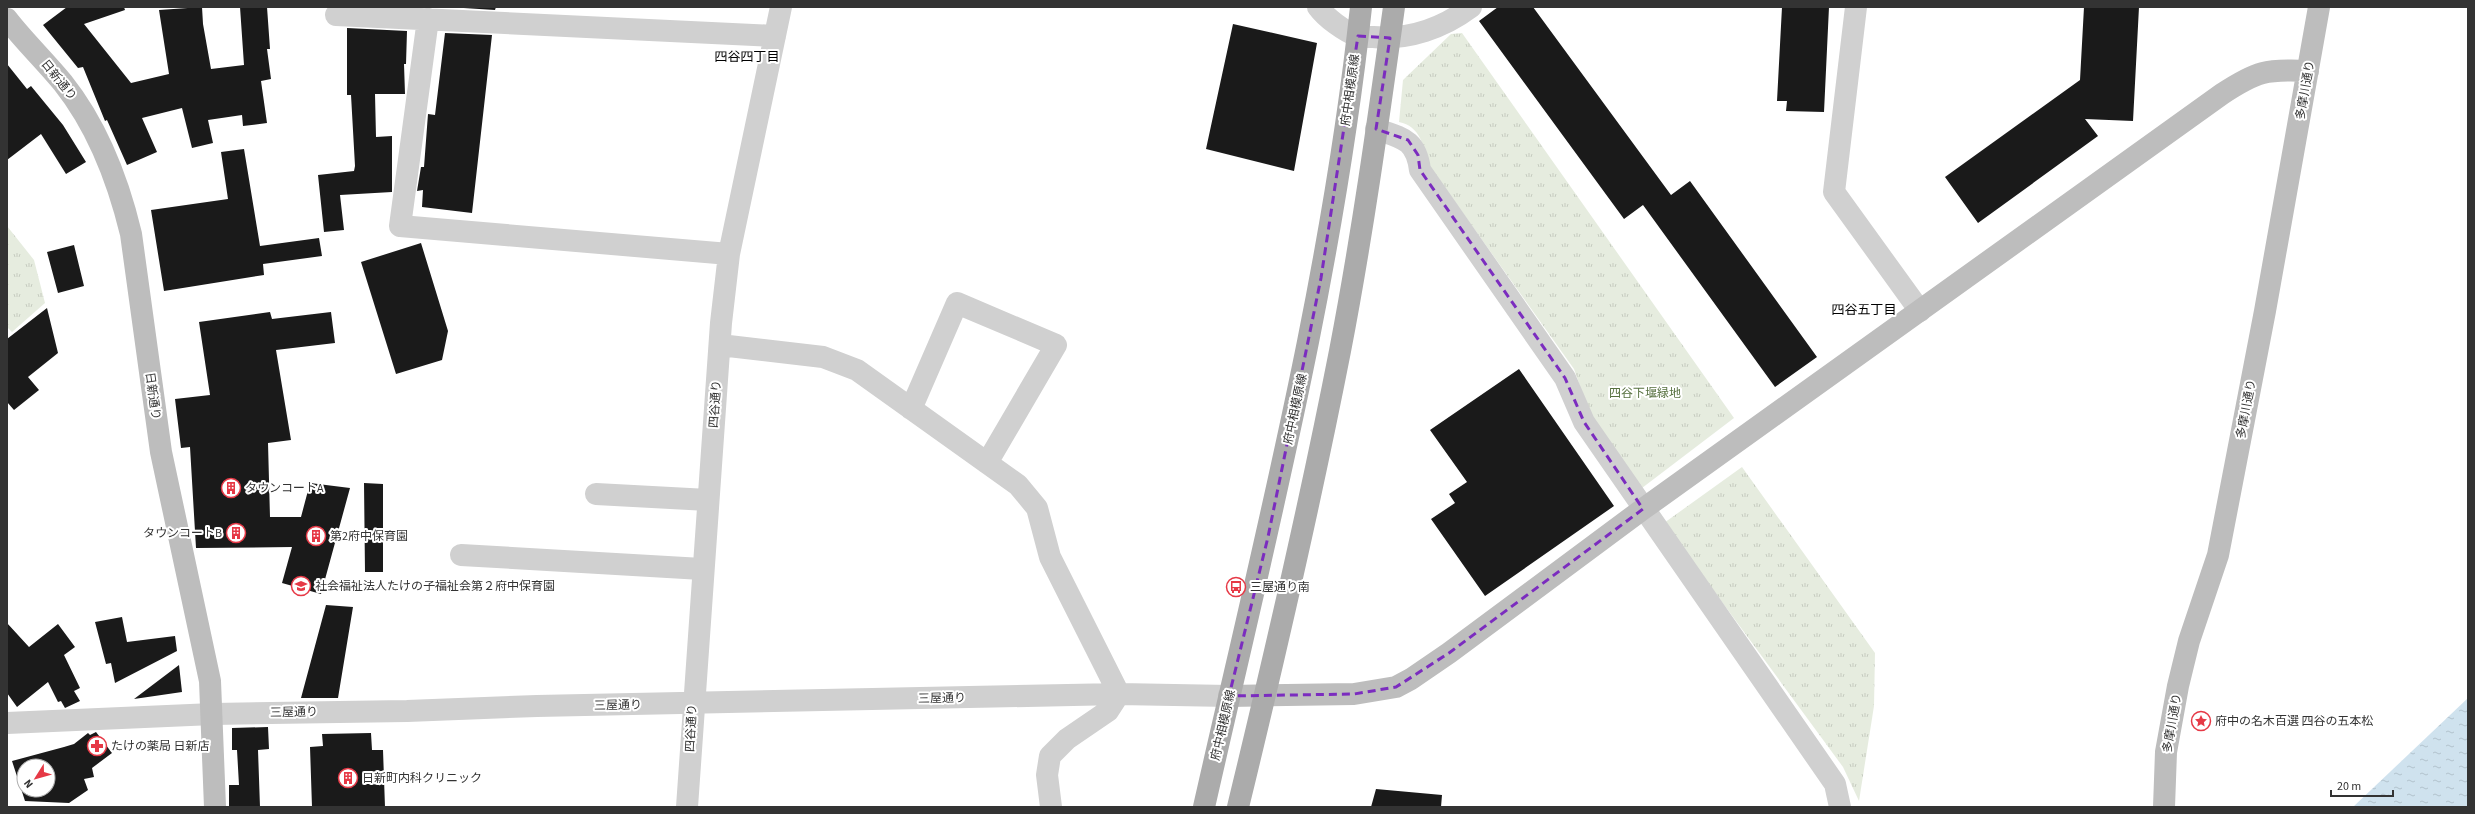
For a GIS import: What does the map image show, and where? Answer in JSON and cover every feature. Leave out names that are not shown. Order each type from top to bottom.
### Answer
[{"type":"main road","name":"府中相模原線","points":[[1204,807],[1268,536],[1321,278],[1358,36],[1361,7]]},
{"type":"main road","points":[[1238,807],[1267,694],[1338,357],[1364,214],[1394,7]]},
{"type":"street","name":"四谷通り","points":[[686,807],[702,569],[729,254],[782,7]]},
{"type":"street","points":[[1318,7],[1337,23],[1358,36],[1390,38],[1411,35],[1447,23],[1471,7]]},
{"type":"street","points":[[1856,7],[1834,192],[1920,311]]},
{"type":"street","name":"多摩川通り","points":[[2164,807],[2166,752],[2180,679],[2189,641],[2218,555],[2319,7]]},
{"type":"street","points":[[336,15],[775,36]]},
{"type":"street","name":"日新通り","points":[[7,19],[63,83],[90,123],[101,144],[124,202],[131,234],[161,452],[210,681],[213,714],[215,807]]},
{"type":"street","points":[[428,19],[400,226],[729,254]]},
{"type":"street","points":[[1229,696],[1267,694],[1354,694],[1396,687],[1449,653],[1643,509],[2239,83],[2266,70],[2308,71]]},
{"type":"street","points":[[1376,129],[1408,140],[1418,155],[1420,170],[1566,378],[1584,422],[1835,784],[1840,807]]},
{"type":"street","points":[[911,409],[957,303],[1056,344],[987,463]]},
{"type":"street","points":[[720,345],[823,357],[857,370],[1018,485],[1037,508],[1050,557],[1119,694],[1108,711],[1067,739],[1050,756],[1047,775],[1051,807]]},
{"type":"street","points":[[596,494],[708,500]]},
{"type":"street","points":[[461,555],[702,569]]},
{"type":"street","name":"三屋通り","points":[[7,723],[213,714],[1119,694],[1229,696]]},
{"type":"highlighted area","points":[[1358,36],[1390,38],[1376,129],[1408,140],[1418,155],[1420,170],[1565,378],[1584,422],[1643,509],[1449,653],[1396,687],[1354,694],[1229,696],[1268,537],[1321,278]]},
{"type":"green space","name":"四谷下堰緑地","points":[[1462,33],[1734,418],[1642,488],[1590,415],[1574,369],[1428,164],[1423,144],[1416,132],[1406,124],[1399,122],[1403,80],[1451,34]]},
{"type":"green space","points":[[7,226],[34,260],[45,303],[12,332],[7,327]]},
{"type":"green space","points":[[1742,467],[1875,653],[1874,706],[1859,801],[1843,767],[1664,523]]},
{"type":"water","points":[[2468,698],[2468,807],[2353,807]]},
{"type":"building","points":[[67,7],[124,7],[125,10],[84,24],[131,83],[169,74],[159,10],[202,7],[203,24],[211,69],[244,65],[240,7],[267,7],[270,49],[267,49],[271,79],[261,81],[267,123],[243,126],[242,115],[208,120],[213,143],[192,148],[182,108],[142,118],[157,152],[127,165],[107,120],[105,121],[83,67],[78,68],[43,25]]},
{"type":"building","points":[[448,7],[496,7],[495,10]]},
{"type":"building","points":[[1498,7],[1533,7],[1671,195],[1690,181],[1817,357],[1775,387],[1643,205],[1624,219],[1479,21]]},
{"type":"building","points":[[1782,7],[1829,7],[1824,112],[1786,111],[1787,101],[1777,101]]},
{"type":"building","points":[[2084,7],[2139,7],[2133,121],[2085,119],[2098,136],[1978,223],[1945,177],[2080,80]]},
{"type":"building","points":[[1233,24],[1317,43],[1294,171],[1206,149]]},
{"type":"building","points":[[347,28],[407,31],[406,64],[404,64],[405,94],[375,94],[376,137],[392,136],[392,192],[340,195],[344,230],[324,232],[318,175],[354,171],[355,166],[351,95],[347,95]]},
{"type":"building","points":[[445,33],[492,35],[472,213],[422,207],[423,190],[417,191],[421,167],[424,167],[428,114],[435,115]]},
{"type":"building","points":[[7,64],[27,89],[31,86],[63,125],[86,162],[66,174],[41,134],[7,160]]},
{"type":"building","points":[[244,149],[260,246],[319,238],[322,256],[263,264],[264,275],[164,291],[151,210],[228,199],[221,152]]},
{"type":"building","points":[[421,243],[448,331],[442,360],[396,374],[361,262]]},
{"type":"building","points":[[74,245],[84,286],[58,293],[47,252]]},
{"type":"building","points":[[47,308],[58,353],[28,377],[39,390],[14,410],[7,402],[7,339]]},
{"type":"building","points":[[270,312],[272,319],[331,312],[335,343],[276,350],[291,440],[268,443],[270,517],[301,517],[310,483],[350,488],[321,594],[282,583],[292,547],[196,548],[190,447],[181,448],[175,399],[210,395],[199,322]]},
{"type":"building","points":[[1519,369],[1614,506],[1485,596],[1431,519],[1455,503],[1449,494],[1467,482],[1430,430]]},
{"type":"building","points":[[364,483],[383,484],[383,572],[365,572]]},
{"type":"building","points":[[326,605],[353,607],[338,698],[301,698]]},
{"type":"building","points":[[122,617],[127,642],[175,636],[177,651],[115,683],[111,663],[106,664],[95,622]]},
{"type":"building","points":[[7,623],[29,647],[58,624],[75,647],[64,655],[80,688],[74,691],[80,701],[65,708],[61,701],[58,702],[48,682],[17,707],[7,693]]},
{"type":"building","points":[[179,665],[182,692],[134,699]]},
{"type":"building","points":[[268,727],[269,749],[258,750],[260,807],[229,807],[229,785],[239,785],[237,750],[232,750],[232,728]]},
{"type":"building","points":[[96,732],[112,753],[92,768],[94,777],[84,779],[88,790],[69,803],[25,801],[24,798],[56,798],[56,758],[23,758],[74,744],[88,733],[90,735]]},
{"type":"building","name":"日新町内科クリニック","points":[[371,733],[372,750],[383,750],[385,807],[312,807],[310,747],[323,746],[322,734]]},
{"type":"building","points":[[16,760],[16,773],[12,761]]},
{"type":"building","points":[[1376,789],[1442,795],[1441,807],[1371,807]]},
{"type":"place","name":"タウンコートA","points":[[231,488]]},
{"type":"place","name":"タウンコートB","points":[[236,533]]},
{"type":"place","name":"第2府中保育園","points":[[316,536]]},
{"type":"place","name":"社会福祉法人たけの子福祉会第２府中保育園","points":[[301,586]]},
{"type":"place","name":"三屋通り南","points":[[1236,587]]},
{"type":"place","name":"府中の名木百選 四谷の五本松","points":[[2201,721]]},
{"type":"place","name":"たけの薬局 日新店","points":[[97,746]]},
{"type":"place","name":"日新町内科クリニック","points":[[348,778]]},
{"type":"district","name":"四谷四丁目","points":[[747,56]]},
{"type":"district","name":"四谷五丁目","points":[[1864,309]]}]
